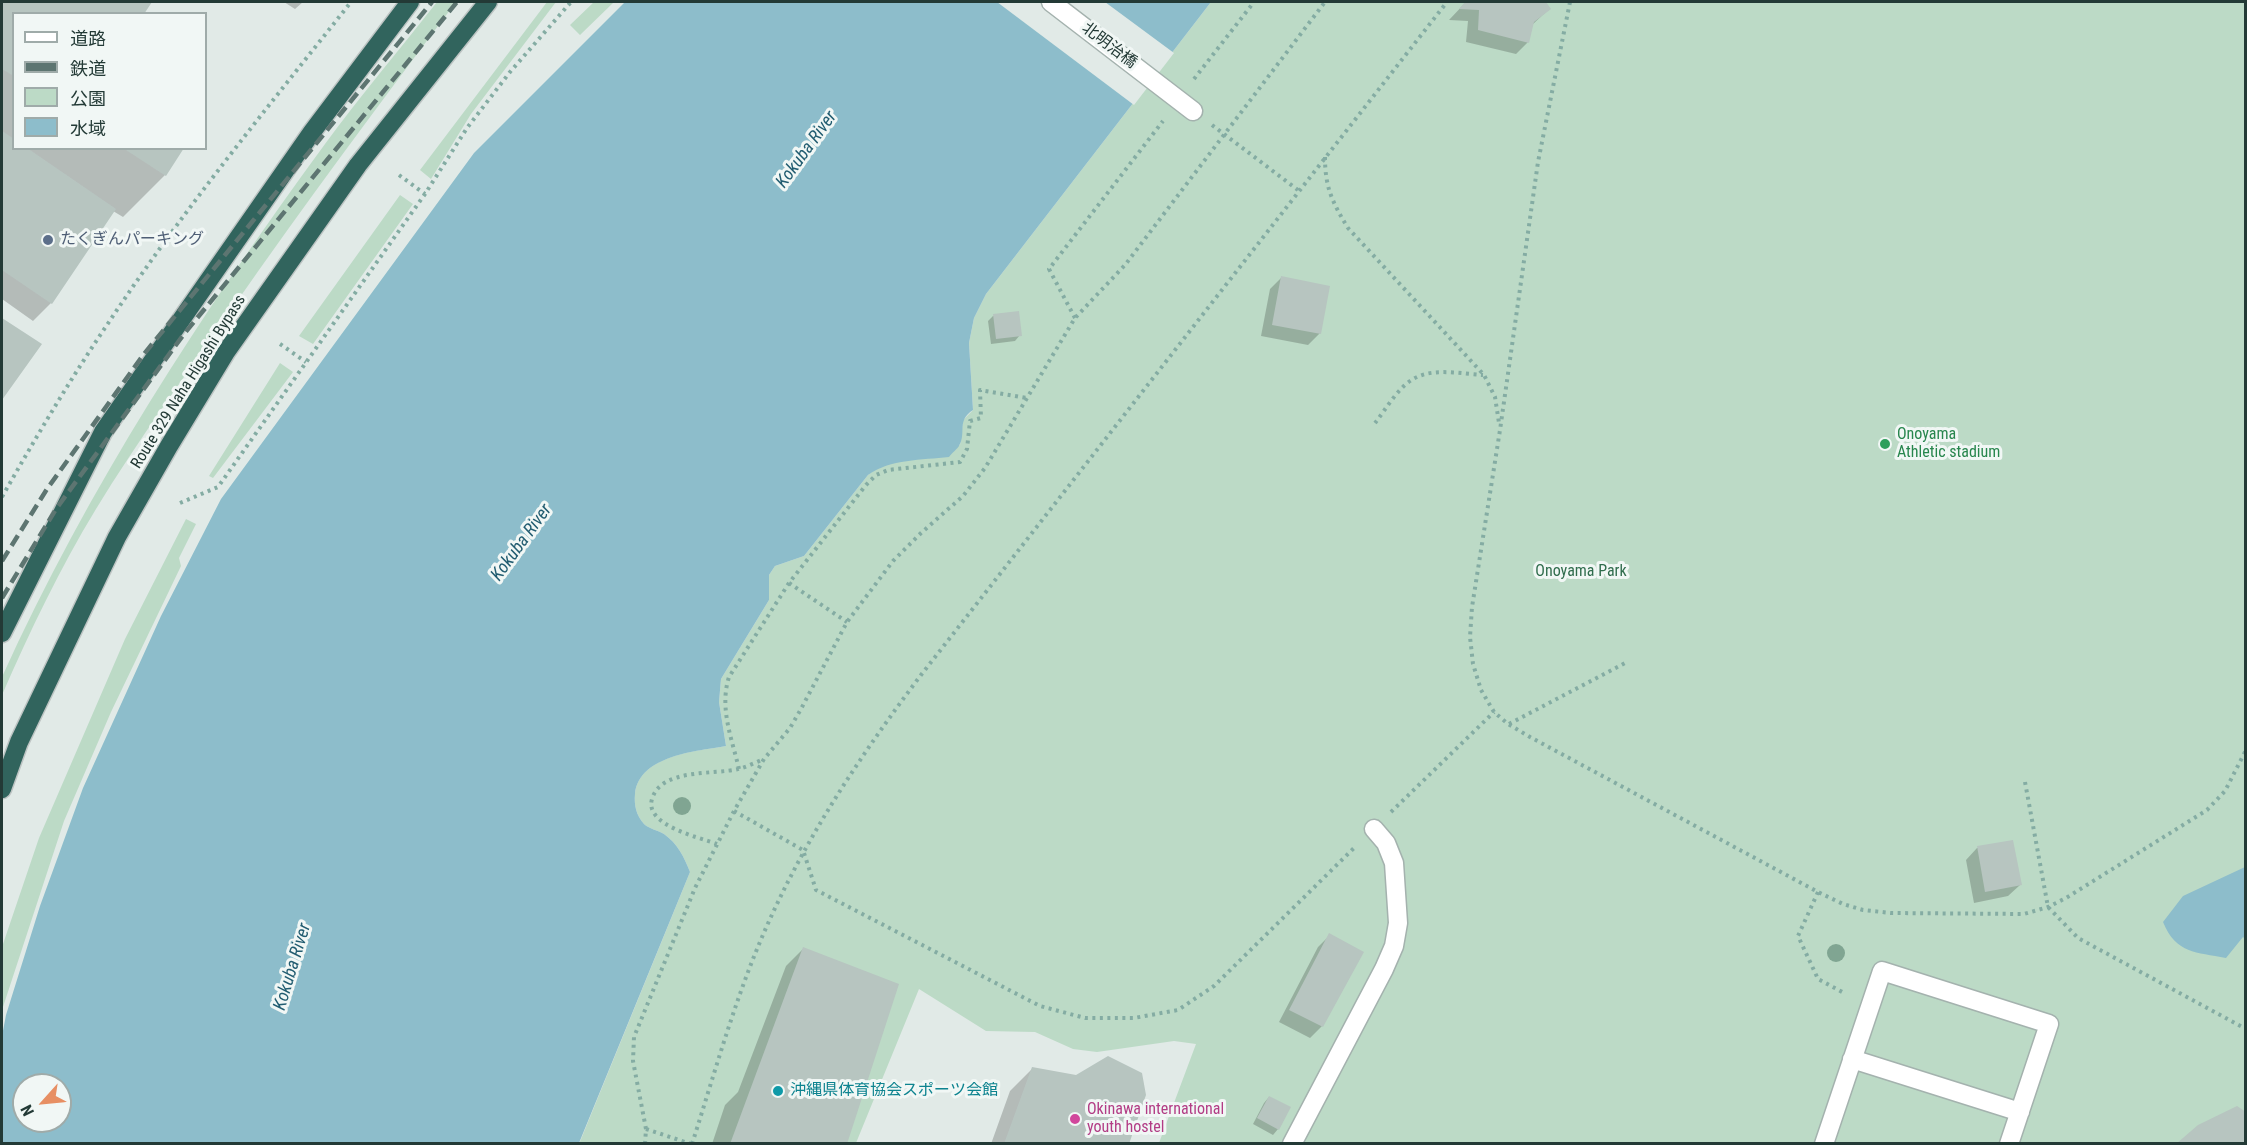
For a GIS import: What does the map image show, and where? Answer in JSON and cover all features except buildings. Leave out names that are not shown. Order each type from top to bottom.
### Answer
[{"type":"highway","points":[[2,633],[103,432],[312,132],[410,2]]},
{"type":"highway","name":"Route 329 Naha Higashi Bypass","points":[[2,789],[20,742],[117,537],[169,446],[221,362],[358,165],[488,2]]},
{"type":"street","name":"北明治橋","points":[[1051,2],[1180,100]]},
{"type":"street","points":[[1292,1143],[1394,946],[1398,923],[1394,863],[1386,843],[1374,829]]},
{"type":"street","points":[[1824,1143],[1882,971],[2049,1024],[2009,1143]]},
{"type":"street","points":[[1852,1059],[2020,1112]]},
{"type":"path","points":[[2,497],[66,388],[115,312],[202,191],[351,2]]},
{"type":"path","points":[[180,503],[218,488],[425,194],[467,128],[510,72],[571,2]]},
{"type":"path","points":[[1075,318],[1050,269],[1254,2]]},
{"type":"path","points":[[645,1143],[646,1129],[633,1061],[634,1037],[695,888],[734,810],[764,759],[790,728],[847,622],[893,561],[963,496],[980,475],[1075,318],[1125,265],[1325,2]]},
{"type":"path","points":[[646,1129],[692,1143],[737,1004],[769,921],[803,850],[837,792],[888,719],[1325,155],[1447,2]]},
{"type":"path","points":[[1570,2],[1538,162],[1472,607],[1470,638],[1473,664],[1481,690],[1494,712],[1508,724],[1818,892],[1842,904],[1863,910],[1891,913],[2024,914],[2048,907],[2207,810],[2225,791],[2246,750]]},
{"type":"path","points":[[1214,126],[1298,190]]},
{"type":"path","points":[[1325,155],[1325,176],[1331,199],[1348,228],[1484,375],[1495,397],[1500,430]]},
{"type":"path","points":[[399,175],[425,194]]},
{"type":"path","points":[[280,344],[306,362]]},
{"type":"path","points":[[1375,423],[1401,388],[1417,376],[1440,372],[1484,375]]},
{"type":"path","points":[[739,769],[724,705],[725,690],[729,677],[789,583],[876,475],[888,470],[960,462],[967,450],[970,421],[981,418],[980,390],[1027,398]]},
{"type":"path","points":[[789,583],[847,622]]},
{"type":"path","points":[[1508,724],[1627,662]]},
{"type":"path","points":[[734,810],[803,850],[816,890],[1040,1006],[1085,1018],[1134,1018],[1178,1010],[1214,986],[1494,712]]},
{"type":"path","points":[[717,844],[662,823],[654,816],[650,805],[653,795],[661,784],[673,778],[739,769],[764,759]]},
{"type":"path","points":[[2025,782],[2048,907],[2078,938],[2246,1029]]},
{"type":"path","points":[[1818,892],[1798,936],[1818,979],[1870,1006]]},
{"type":"green space","points":[[437,2],[456,2],[286,232],[112,483],[58,577],[2,695],[2,677],[71,537],[191,336],[279,207],[339,126]]},
{"type":"green space","points":[[547,2],[556,2],[471,114],[431,179],[420,170]]},
{"type":"green space","points":[[594,2],[614,2],[580,35],[570,25]]},
{"type":"green space","name":"Onoyama Park","points":[[1211,2],[2245,2],[2245,1143],[1159,1143],[1196,1044],[1174,1041],[1097,1052],[1073,1049],[1035,1032],[986,1031],[919,989],[856,1143],[579,1144],[690,872],[677,846],[664,834],[646,826],[639,817],[635,794],[639,781],[647,771],[671,757],[726,746],[719,702],[721,679],[769,600],[769,575],[775,566],[804,556],[868,475],[878,467],[960,445],[963,420],[973,410],[969,343],[974,318],[986,294]]},
{"type":"green space","points":[[400,195],[413,204],[313,344],[299,336]]},
{"type":"green space","points":[[280,363],[293,372],[213,478],[209,476]]},
{"type":"green space","points":[[186,519],[196,524],[179,558],[181,566],[111,712],[64,821],[2,1010],[2,947],[39,838],[125,639]]},
{"type":"water","name":"Kokuba River","points":[[625,2],[1211,2],[986,294],[974,318],[969,343],[973,410],[963,423],[959,446],[949,457],[896,463],[868,475],[804,556],[775,566],[769,575],[769,600],[721,679],[719,702],[726,746],[672,757],[647,771],[639,781],[635,798],[639,817],[646,826],[664,834],[677,846],[690,872],[579,1143],[2,1144],[2,1036],[6,1015],[40,906],[83,788],[161,616],[221,499],[474,153]]},
{"type":"water","points":[[2245,867],[2245,939],[2243,937],[2226,958],[2188,950],[2174,940],[2163,922],[2183,896]]},
{"type":"pier","points":[[997,2],[1105,2],[1174,53],[1134,105]]},
{"type":"railway","points":[[2,561],[47,489],[144,354],[432,2]]},
{"type":"railway","points":[[2,598],[56,509],[184,334],[457,2]]},
{"type":"place","name":"たくぎんパーキング","points":[[48,240]]},
{"type":"place","name":"Onoyama Athletic stadium","points":[[1885,444]]},
{"type":"place","name":"沖縄県体育協会スポーツ会館","points":[[778,1091]]},
{"type":"place","name":"Okinawa international youth hostel","points":[[1075,1119]]}]
